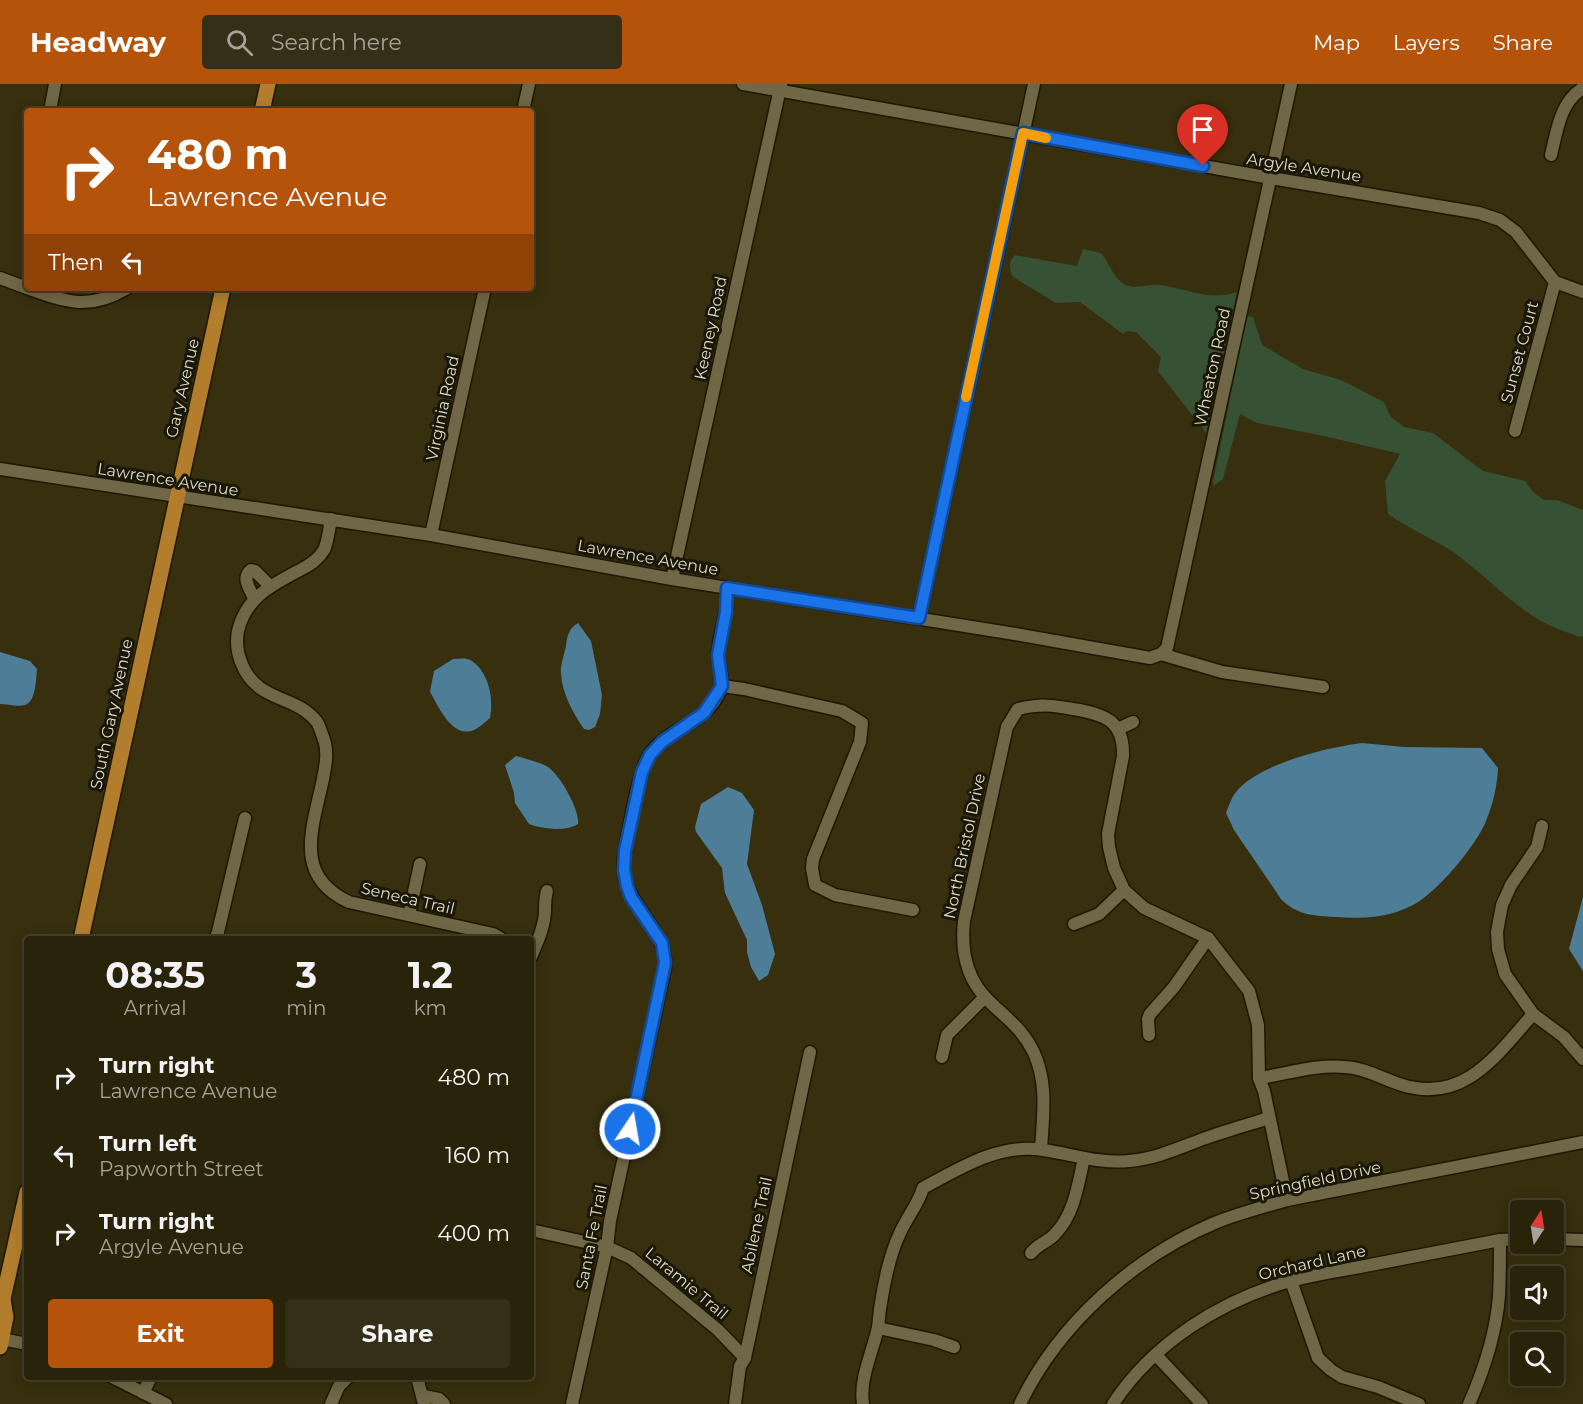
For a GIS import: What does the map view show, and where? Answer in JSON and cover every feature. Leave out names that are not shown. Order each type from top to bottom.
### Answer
[{"type":"main road","points":[[263,108],[268,84]]},
{"type":"main road","name":"Gary Avenue","points":[[176,496],[222,291]]},
{"type":"main road","name":"South Gary Avenue","points":[[82,936],[176,496]]},
{"type":"main road","points":[[1,1343],[6,1317],[2,1301],[24,1205]]},
{"type":"street","points":[[51,108],[55,84]]},
{"type":"street","points":[[524,108],[529,84]]},
{"type":"street","name":"Argyle Avenue","points":[[743,84],[781,87],[1023,133],[1491,216],[1517,233],[1555,282]]},
{"type":"street","points":[[919,618],[1034,84]]},
{"type":"street","name":"Wheaton Road","points":[[1161,654],[1167,648],[1292,84]]},
{"type":"street","name":"Keeney Road","points":[[672,579],[781,87]]},
{"type":"street","points":[[1551,155],[1565,106],[1573,94],[1583,88]]},
{"type":"street","points":[[0,278],[24,287]]},
{"type":"street","points":[[1555,282],[1583,292]]},
{"type":"street","name":"Sunset Court","points":[[1515,431],[1555,282]]},
{"type":"street","points":[[35,291],[58,299],[82,303],[109,298],[122,291]]},
{"type":"street","name":"Virginia Road","points":[[430,535],[484,291]]},
{"type":"street","name":"Lawrence Avenue","points":[[0,469],[430,535],[672,579],[1150,658],[1161,654],[1222,672],[1323,687]]},
{"type":"street","name":"Seneca Trail","points":[[331,519],[325,549],[314,562],[270,586],[255,598],[243,615],[238,633],[239,656],[247,678],[265,692],[299,707],[317,723],[325,745],[326,762],[310,844],[311,861],[317,877],[329,890],[349,902],[497,936]]},
{"type":"street","points":[[255,598],[245,578],[251,570],[255,571],[270,586]]},
{"type":"street","points":[[727,588],[726,612],[718,655],[722,686],[842,711],[862,723],[860,742],[813,859],[815,885],[835,895],[913,910]]},
{"type":"street","name":"Santa Fe Trail","points":[[572,1404],[665,963],[662,943],[631,897],[627,886],[624,870],[625,851],[642,772],[650,755],[662,742],[704,713],[722,686]]},
{"type":"street","name":"North Bristol Drive","points":[[1041,1149],[1044,1099],[1038,1065],[1022,1032],[1006,1014],[985,997],[969,971],[964,959],[962,939],[964,921],[1005,733],[1018,709],[1048,704],[1096,713],[1109,719],[1118,729]]},
{"type":"street","points":[[1133,722],[1118,729],[1124,744],[1110,820],[1109,847],[1114,868],[1124,890],[1153,914],[1208,938],[1249,991],[1254,1002],[1259,1032],[1259,1078],[1287,1200]]},
{"type":"street","points":[[216,936],[245,818]]},
{"type":"street","points":[[1542,826],[1537,847],[1507,893],[1500,912],[1497,932],[1498,950],[1505,974],[1533,1014],[1564,1037],[1583,1059]]},
{"type":"street","points":[[409,915],[420,864]]},
{"type":"street","points":[[1074,924],[1099,914],[1124,890]]},
{"type":"street","points":[[534,950],[544,919],[544,900],[547,891]]},
{"type":"street","points":[[1149,1035],[1150,1014],[1174,987],[1208,938]]},
{"type":"street","points":[[942,1057],[947,1035],[985,997]]},
{"type":"street","points":[[1259,1078],[1322,1067],[1344,1066],[1361,1069],[1403,1085],[1442,1087],[1465,1081],[1480,1071],[1533,1014]]},
{"type":"street","name":"Abilene Trail","points":[[735,1404],[740,1366],[745,1358],[810,1052]]},
{"type":"street","points":[[863,1404],[863,1386],[878,1328],[893,1250],[899,1233],[919,1201],[923,1188],[982,1158],[998,1153],[1041,1149],[1084,1158],[1118,1161],[1159,1156],[1220,1133],[1269,1118]]},
{"type":"street","name":"Springfield Drive","points":[[1020,1404],[1042,1366],[1070,1330],[1099,1299],[1140,1265],[1169,1246],[1216,1223],[1249,1210],[1287,1200],[1583,1142]]},
{"type":"street","points":[[1031,1253],[1038,1244],[1054,1236],[1067,1217],[1075,1199],[1084,1158]]},
{"type":"street","name":"Laramie Trail","points":[[534,1231],[607,1246],[631,1258],[718,1330],[745,1358]]},
{"type":"street","points":[[1564,1239],[1583,1240]]},
{"type":"street","points":[[1469,1404],[1481,1377],[1493,1338],[1499,1296],[1500,1240]]},
{"type":"street","name":"Orchard Lane","points":[[1113,1404],[1156,1355],[1191,1326],[1255,1293],[1291,1281],[1510,1240]]},
{"type":"street","points":[[1291,1281],[1318,1358],[1342,1377],[1378,1387],[1419,1404]]},
{"type":"street","points":[[878,1328],[934,1340],[954,1347]]},
{"type":"street","points":[[1,1343],[24,1344]]},
{"type":"street","points":[[1156,1355],[1202,1404]]},
{"type":"street","points":[[118,1380],[166,1404]]},
{"type":"street","points":[[143,1393],[150,1380]]},
{"type":"street","points":[[331,1404],[339,1386],[345,1380]]},
{"type":"street","points":[[418,1380],[424,1400],[439,1399],[444,1404]]},
{"type":"green space","points":[[1083,249],[1101,253],[1117,278],[1129,286],[1159,285],[1217,296],[1237,292],[1206,433],[1158,371],[1161,357],[1136,332],[1127,331],[1123,334],[1080,302],[1056,303],[1013,277],[1010,262],[1015,255],[1077,266]]},
{"type":"green space","points":[[1247,316],[1253,317],[1262,345],[1303,369],[1341,380],[1384,402],[1390,416],[1404,427],[1433,433],[1483,471],[1525,481],[1534,493],[1544,500],[1557,500],[1583,510],[1583,636],[1561,630],[1537,619],[1460,557],[1388,514],[1385,481],[1400,454],[1257,423],[1240,414],[1223,479],[1213,486]]},
{"type":"water","points":[[578,623],[591,641],[602,695],[600,714],[595,727],[589,730],[584,729],[572,710],[563,688],[561,674],[568,636],[572,627]]},
{"type":"water","points":[[0,652],[30,661],[37,669],[36,684],[29,703],[16,706],[0,704]]},
{"type":"water","points":[[453,659],[465,659],[478,666],[483,672],[491,695],[490,718],[474,730],[466,732],[459,730],[447,720],[430,692],[434,671]]},
{"type":"water","points":[[1362,743],[1404,747],[1482,748],[1498,768],[1493,802],[1481,831],[1454,869],[1431,892],[1411,906],[1393,913],[1365,918],[1306,914],[1281,899],[1234,830],[1226,813],[1236,792],[1260,773],[1294,758]]},
{"type":"water","points":[[516,756],[541,764],[553,771],[573,802],[578,824],[573,827],[554,829],[529,824],[515,803],[505,765]]},
{"type":"water","points":[[728,787],[742,793],[754,810],[747,864],[762,905],[775,954],[768,975],[759,981],[751,967],[747,940],[725,893],[722,868],[696,832],[695,827],[701,804]]},
{"type":"water","points":[[1583,897],[1583,971],[1569,949]]},
{"type":"slow traffic","points":[[966,397],[1023,133],[1046,138]]},
{"type":"route","points":[[630,1129],[665,963],[662,943],[631,897],[627,886],[624,870],[625,851],[642,772],[650,755],[662,742],[698,719],[710,706],[722,686],[718,655],[726,612],[727,588],[919,618],[1023,133],[1203,166]]}]
